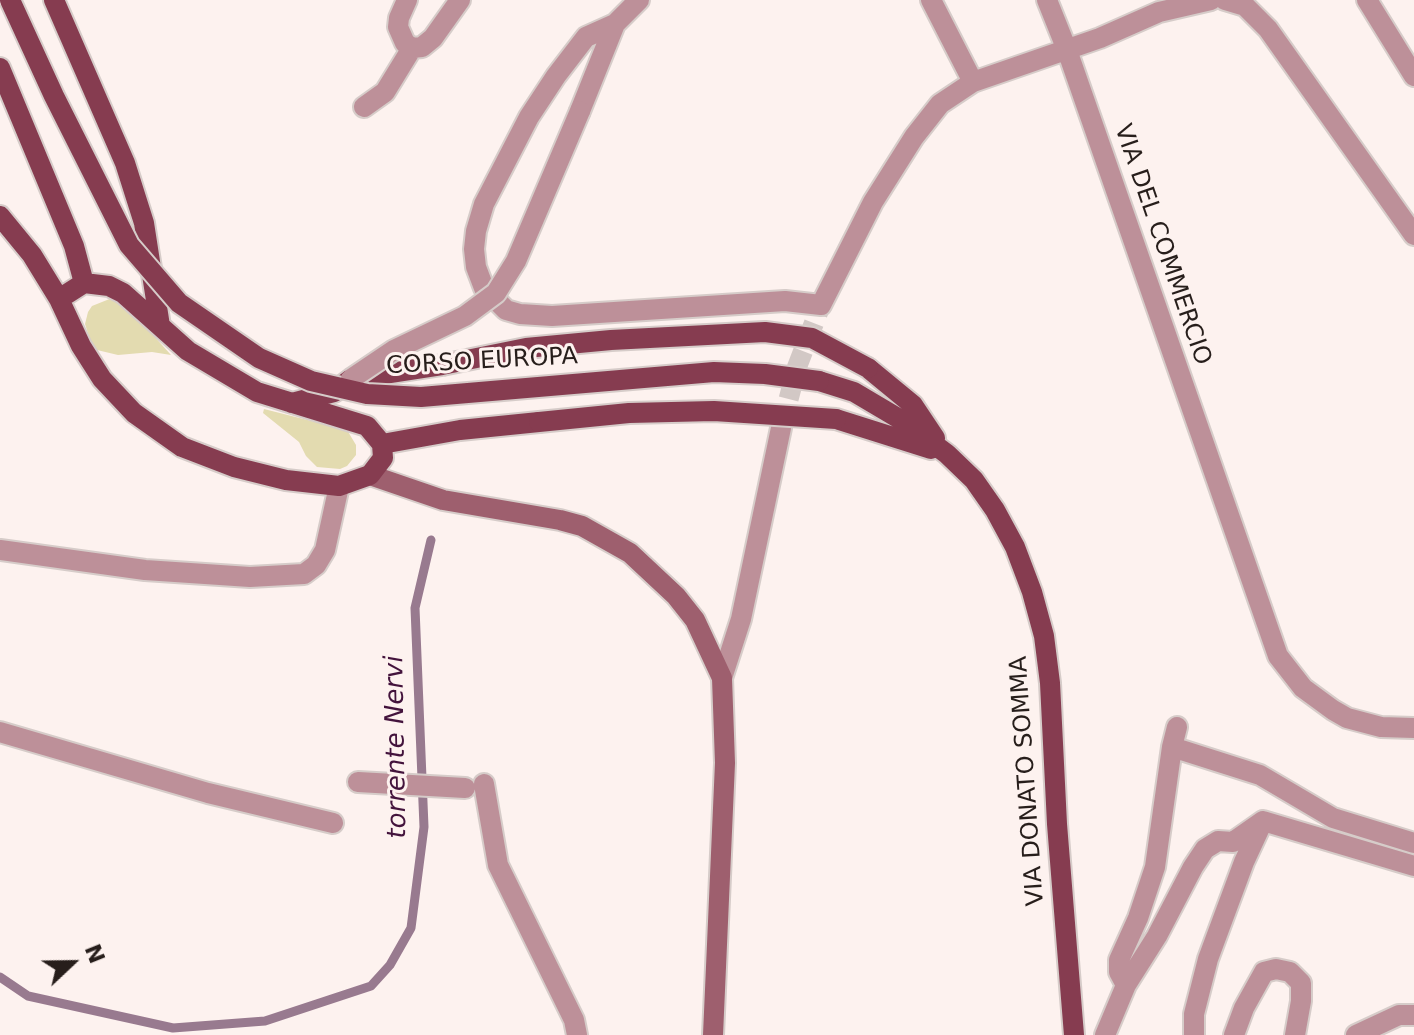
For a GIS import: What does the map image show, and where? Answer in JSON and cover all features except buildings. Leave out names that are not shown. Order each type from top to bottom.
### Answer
[{"type":"main road","name":"CORSO EUROPA","points":[[10,0],[129,245],[179,303],[259,358],[311,381],[367,394],[421,397],[714,372],[819,381],[854,392],[903,421],[947,454]]},
{"type":"main road","points":[[54,0],[125,163],[144,223],[160,326]]},
{"type":"main road","points":[[0,68],[74,246],[84,283]]},
{"type":"main road","points":[[0,216],[32,255],[102,379],[134,413],[163,435],[203,457],[234,467],[286,480],[339,486],[378,478],[385,444]]},
{"type":"main road","points":[[59,299],[84,283],[109,286],[123,293],[188,351],[222,372],[257,392],[367,426],[385,444]]},
{"type":"main road","points":[[288,403],[334,392],[351,379],[526,348],[684,335],[765,332],[812,338],[868,368],[913,405],[947,454]]},
{"type":"main road","points":[[385,444],[475,428],[629,413],[714,411],[836,419],[947,454]]},
{"type":"main road","name":"VIA DONATO SOMMA","points":[[947,454],[974,480],[1009,535],[1032,592],[1044,636],[1050,683],[1058,839],[1074,1035]]},
{"type":"street","points":[[407,0],[398,27],[405,43],[412,48],[422,47],[433,38],[460,0]]},
{"type":"street","points":[[931,0],[973,82]]},
{"type":"street","name":"VIA DEL COMMERCIO","points":[[1047,0],[1278,656],[1303,688],[1347,718],[1381,727],[1414,728]]},
{"type":"street","points":[[626,8],[586,37],[556,76],[529,117],[484,204],[474,249],[476,267],[484,288],[506,310],[537,316],[785,301],[821,305],[873,202],[914,137],[940,104],[973,82],[1067,50],[1159,12],[1211,0]]},
{"type":"street","points":[[1225,0],[1245,6],[1268,29],[1414,235]]},
{"type":"street","points":[[1367,0],[1414,76]]},
{"type":"street","points":[[351,379],[394,350],[465,316],[496,293],[516,261],[626,8]]},
{"type":"street","points":[[364,107],[385,92],[412,48]]},
{"type":"street","points":[[713,1035],[725,763],[722,678],[741,619],[781,428]]},
{"type":"street","points":[[378,478],[443,500],[582,526],[630,553],[676,596],[695,620],[722,678]]},
{"type":"street","points":[[0,550],[145,570],[250,577],[304,574],[316,565],[325,550],[339,486]]},
{"type":"street","points":[[1126,985],[1119,972],[1119,960],[1138,918],[1155,867],[1177,727]]},
{"type":"street","points":[[0,732],[208,793],[333,823]]},
{"type":"street","points":[[1172,747],[1260,775],[1333,818],[1414,843]]},
{"type":"street","points":[[358,782],[475,786],[498,865],[563,995],[577,1035]]},
{"type":"street","points":[[1105,1035],[1126,985],[1205,849],[1218,841],[1233,842],[1263,821]]},
{"type":"street","points":[[1263,821],[1414,866]]},
{"type":"street","points":[[1194,1035],[1194,1014],[1208,959],[1244,862],[1263,821]]},
{"type":"street","points":[[1234,1035],[1244,1008],[1264,972],[1276,969],[1290,972],[1301,983],[1295,1035]]},
{"type":"street","points":[[1356,1035],[1399,1015],[1414,1015]]},
{"type":"shaded area","points":[[112,298],[128,307],[171,355],[152,352],[118,355],[97,350],[85,324],[88,312],[92,306]]},
{"type":"shaded area","points":[[264,409],[347,430],[356,445],[356,455],[340,469],[317,467],[306,456],[299,442],[263,413]]},
{"type":"waterway","name":"torrente Nervi","points":[[0,977],[28,996],[173,1028],[265,1021],[371,986],[390,965],[411,928],[424,827],[415,608],[431,540]]},
{"type":"tunnel","points":[[781,428],[797,367],[821,305]]}]
